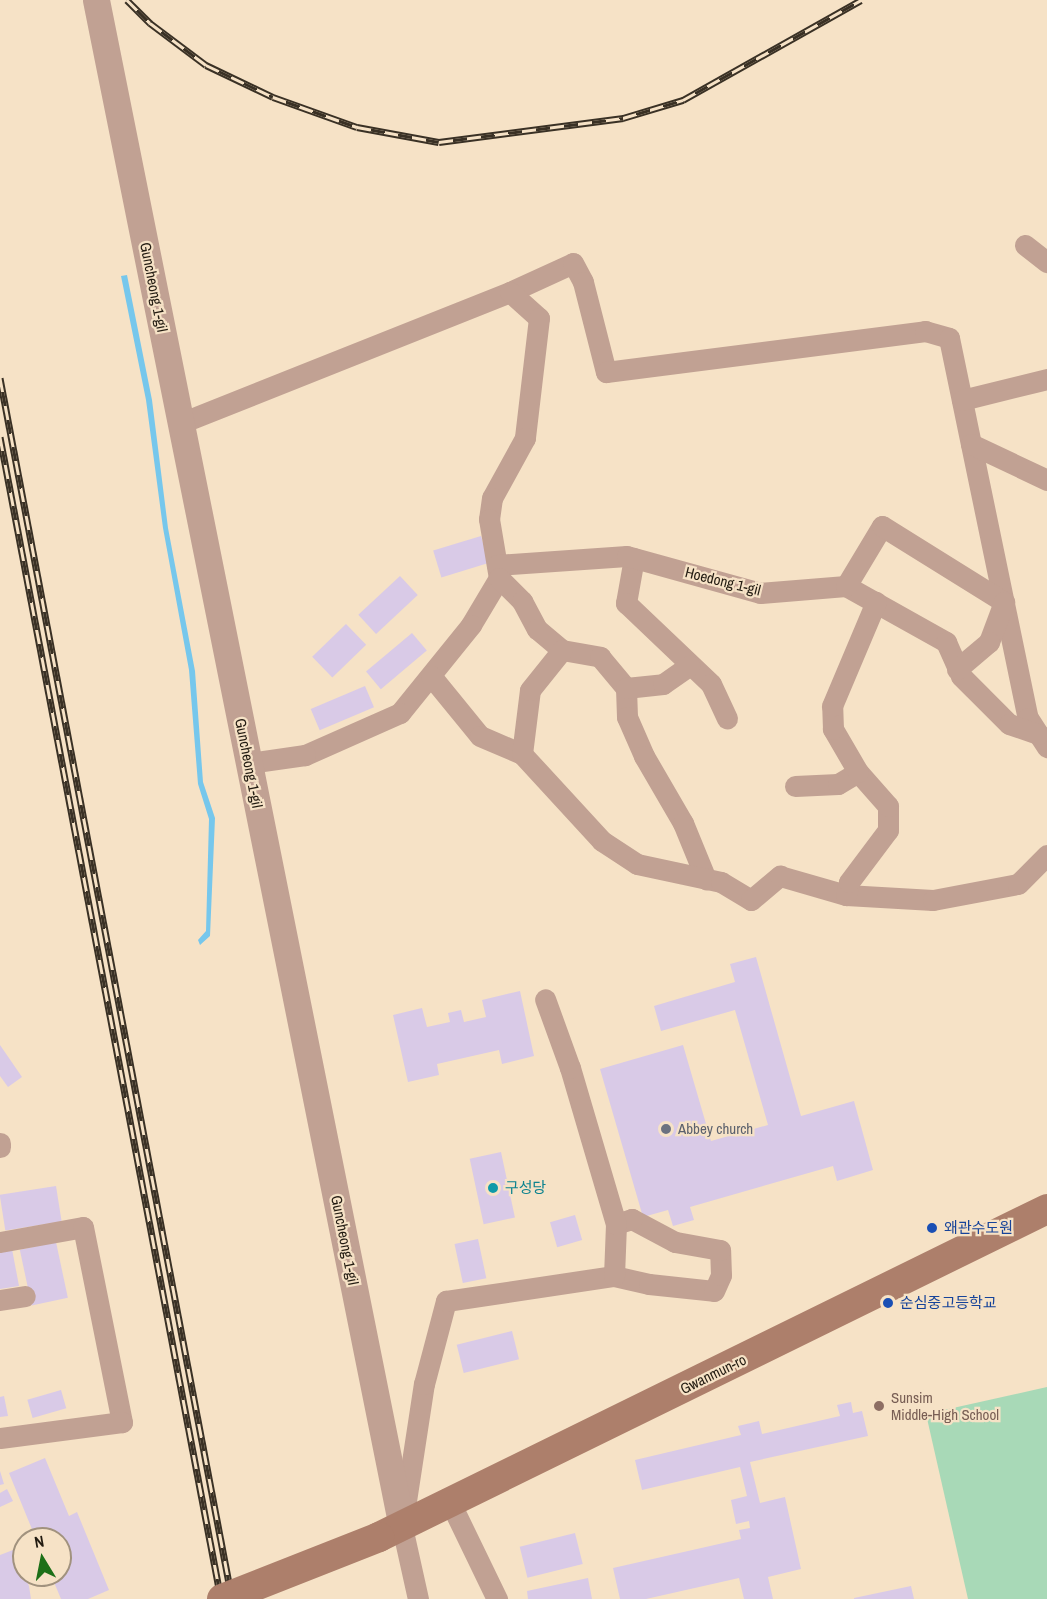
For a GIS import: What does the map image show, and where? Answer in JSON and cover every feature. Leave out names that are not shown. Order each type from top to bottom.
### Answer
[{"type":"main road","name":"Gwanmun-ro","points":[[222,1599],[391,1532],[451,1504],[1047,1209]]},
{"type":"street","name":"Guncheong 1-gil","points":[[96,0],[249,764],[391,1532]]},
{"type":"street","points":[[1025,245],[1047,262]]},
{"type":"street","points":[[181,423],[510,292],[573,263],[583,282],[606,372],[925,331],[949,338],[1028,718],[1043,740]]},
{"type":"street","points":[[510,292],[539,318],[525,438],[492,498],[489,519],[498,571],[522,601],[537,629],[562,650],[600,657],[626,688],[627,717],[644,756],[683,823],[706,879]]},
{"type":"street","points":[[962,400],[1047,379]]},
{"type":"street","points":[[971,444],[1047,480]]},
{"type":"street","points":[[1004,602],[882,526],[846,586],[946,642],[957,669],[1009,724],[1043,740]]},
{"type":"street","points":[[634,558],[626,603],[689,666],[711,684],[727,719]]},
{"type":"street","name":"Hoedong 1-gil","points":[[498,571],[634,558],[760,593],[846,586]]},
{"type":"street","points":[[249,764],[304,755],[400,713],[471,625],[498,571]]},
{"type":"street","points":[[846,895],[849,882],[888,830],[888,806],[858,772],[833,729],[832,706],[876,602]]},
{"type":"street","points":[[957,669],[989,642],[1004,602]]},
{"type":"street","points":[[522,754],[530,690],[562,650]]},
{"type":"street","points":[[626,688],[663,684],[689,666]]},
{"type":"street","points":[[430,675],[480,736],[522,754],[602,841],[637,864],[721,882],[751,900],[780,876],[846,895],[933,900],[1018,884],[1047,855]]},
{"type":"street","points":[[795,786],[838,784],[858,772]]},
{"type":"street","points":[[545,999],[570,1068],[616,1224],[614,1276]]},
{"type":"street","points":[[418,1599],[391,1532],[424,1384],[446,1301],[614,1276],[649,1284],[714,1291],[721,1275],[720,1250],[675,1242],[632,1219],[616,1224]]},
{"type":"street","points":[[0,1242],[83,1227],[122,1422],[0,1438]]},
{"type":"street","points":[[0,1300],[25,1296]]},
{"type":"street","points":[[451,1504],[497,1599]]},
{"type":"green space","points":[[1047,1387],[1047,1599],[968,1599],[926,1414]]},
{"type":"water","points":[[127,275],[152,400],[168,528],[195,671],[203,782],[215,818],[210,936],[200,945],[198,940],[206,931],[209,819],[198,784],[189,670],[163,528],[146,400],[121,276]]},
{"type":"building","points":[[481,536],[489,563],[441,577],[433,551]]},
{"type":"building","points":[[400,576],[418,595],[376,634],[358,615]]},
{"type":"building","points":[[346,624],[366,645],[332,678],[312,657]]},
{"type":"building","points":[[412,633],[427,651],[381,689],[366,672]]},
{"type":"building","points":[[365,686],[374,707],[320,730],[311,709]]},
{"type":"building","points":[[756,957],[801,1116],[854,1101],[873,1170],[837,1181],[833,1166],[690,1207],[694,1220],[673,1226],[668,1210],[643,1217],[600,1069],[683,1045],[711,1141],[768,1125],[735,1010],[661,1031],[654,1006],[735,982],[730,964]]},
{"type":"building","points":[[520,991],[534,1056],[502,1064],[499,1050],[437,1064],[439,1075],[408,1082],[393,1015],[422,1008],[427,1027],[450,1022],[448,1013],[461,1010],[464,1022],[486,1017],[482,1000]]},
{"type":"building","points":[[0,1045],[22,1077],[8,1087],[0,1076]]},
{"type":"building","name":"구성당","points":[[501,1152],[515,1218],[484,1224],[470,1159]]},
{"type":"building","points":[[56,1186],[62,1222],[5,1230],[0,1195]]},
{"type":"building","points":[[575,1215],[582,1240],[557,1247],[550,1222]]},
{"type":"building","points":[[478,1239],[486,1278],[463,1283],[455,1244]]},
{"type":"building","points":[[56,1242],[68,1298],[32,1305],[20,1250]]},
{"type":"building","points":[[12,1249],[19,1286],[0,1289],[0,1251]]},
{"type":"building","points":[[512,1331],[519,1359],[464,1373],[457,1345]]},
{"type":"building","points":[[61,1390],[66,1408],[33,1418],[27,1400]]},
{"type":"building","points":[[4,1396],[8,1416],[0,1417],[0,1397]]},
{"type":"building","points":[[851,1402],[853,1413],[862,1411],[868,1436],[750,1462],[760,1503],[785,1497],[801,1569],[768,1577],[773,1599],[744,1599],[739,1578],[646,1599],[620,1599],[613,1568],[741,1539],[739,1530],[750,1528],[749,1521],[736,1524],[731,1500],[747,1496],[740,1467],[642,1490],[635,1460],[741,1435],[738,1426],[759,1421],[762,1434],[840,1416],[837,1405]]},
{"type":"building","points":[[45,1458],[69,1516],[77,1512],[109,1590],[88,1599],[61,1599],[56,1587],[72,1587],[72,1527],[31,1527],[9,1473]]},
{"type":"building","points":[[0,1471],[4,1484],[0,1485]]},
{"type":"building","points":[[7,1489],[13,1501],[0,1507],[0,1493]]},
{"type":"building","points":[[575,1533],[583,1564],[527,1578],[520,1547]]},
{"type":"building","points":[[12,1550],[12,1587],[29,1587],[31,1599],[0,1599],[0,1555]]},
{"type":"building","points":[[588,1578],[592,1599],[528,1599],[527,1591]]},
{"type":"building","points":[[911,1586],[914,1599],[854,1599],[854,1598]]},
{"type":"railway","points":[[127,0],[150,23],[206,65],[273,97],[357,127],[439,142],[623,118],[683,100],[861,0]]},
{"type":"railway","points":[[0,378],[232,1599]]},
{"type":"railway","points":[[0,437],[221,1599]]},
{"type":"place","name":"Abbey church","points":[[666,1129]]},
{"type":"place","name":"구성당","points":[[493,1188]]},
{"type":"place","name":"왜관수도원","points":[[932,1228]]},
{"type":"place","name":"순심중고등학교","points":[[888,1303]]},
{"type":"place","name":"Sunsim Middle-High School","points":[[879,1406]]}]
